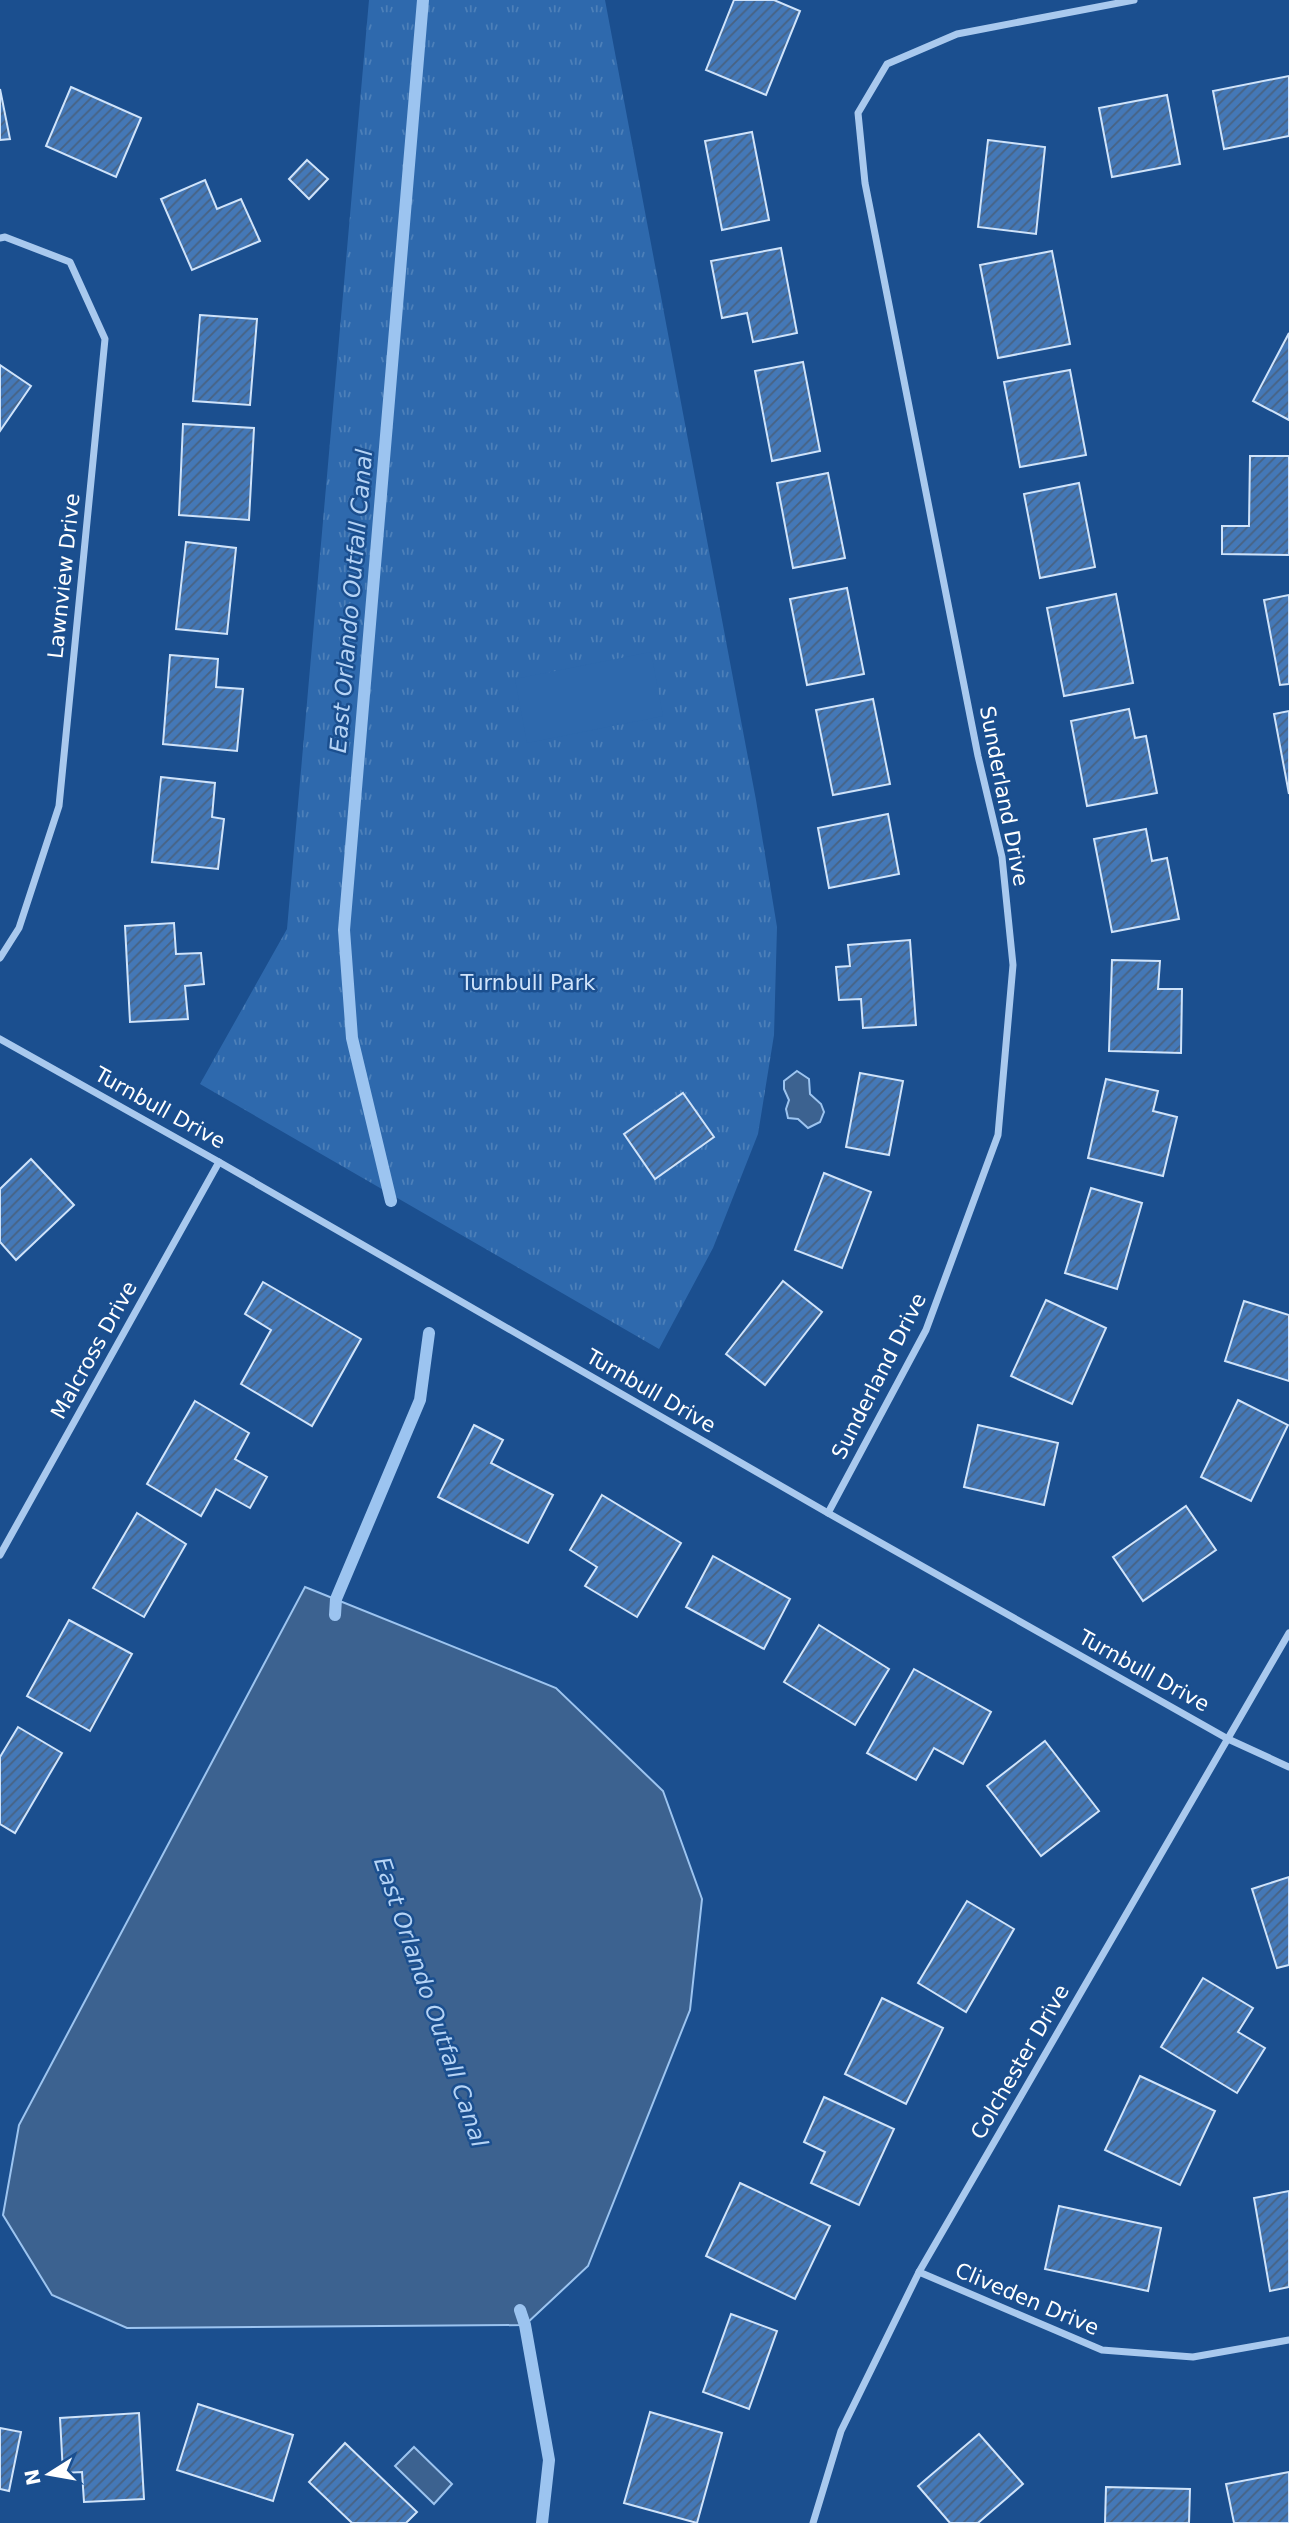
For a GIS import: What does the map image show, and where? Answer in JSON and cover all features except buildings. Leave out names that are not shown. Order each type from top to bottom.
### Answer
[{"type":"street","name":"Sunderland Drive","points":[[828,1513],[926,1330],[998,1135],[1013,965],[1002,857],[978,756],[865,183],[858,113],[887,64],[957,34],[1134,0]]},
{"type":"street","name":"Lawnview Drive","points":[[0,958],[19,928],[59,806],[105,339],[70,262],[3,238]]},
{"type":"street","name":"Turnbull Drive","points":[[0,1039],[219,1161],[828,1513],[1228,1739],[1289,1767]]},
{"type":"street","name":"Malcross Drive","points":[[0,1555],[219,1161]]},
{"type":"street","name":"Colchester Drive","points":[[813,2523],[841,2431],[919,2272],[1289,1633]]},
{"type":"street","name":"Cliveden Drive","points":[[919,2272],[1102,2350],[1193,2357],[1289,2340]]},
{"type":"green space","name":"Turnbull Park","points":[[369,0],[605,0],[756,800],[777,927],[774,1035],[758,1134],[713,1248],[659,1349],[200,1084],[287,929]]},
{"type":"green space","points":[[651,652],[663,716],[527,743],[515,679]]},
{"type":"water","points":[[797,1071],[809,1079],[810,1094],[821,1104],[824,1112],[820,1122],[808,1128],[798,1119],[788,1118],[786,1109],[789,1100],[784,1081]]},
{"type":"water","points":[[305,1587],[556,1688],[663,1791],[702,1899],[690,2010],[588,2266],[525,2325],[127,2328],[52,2295],[3,2215],[19,2125]]},
{"type":"water","points":[[414,2447],[452,2484],[434,2504],[395,2466]]},
{"type":"waterway","name":"East Orlando Outfall Canal","points":[[391,1201],[352,1038],[344,930],[423,0]]},
{"type":"waterway","name":"East Orlando Outfall Canal","points":[[335,1615],[336,1599],[420,1400],[429,1333]]},
{"type":"waterway","name":"East Orlando Outfall Canal","points":[[520,2310],[549,2460],[542,2523]]}]
